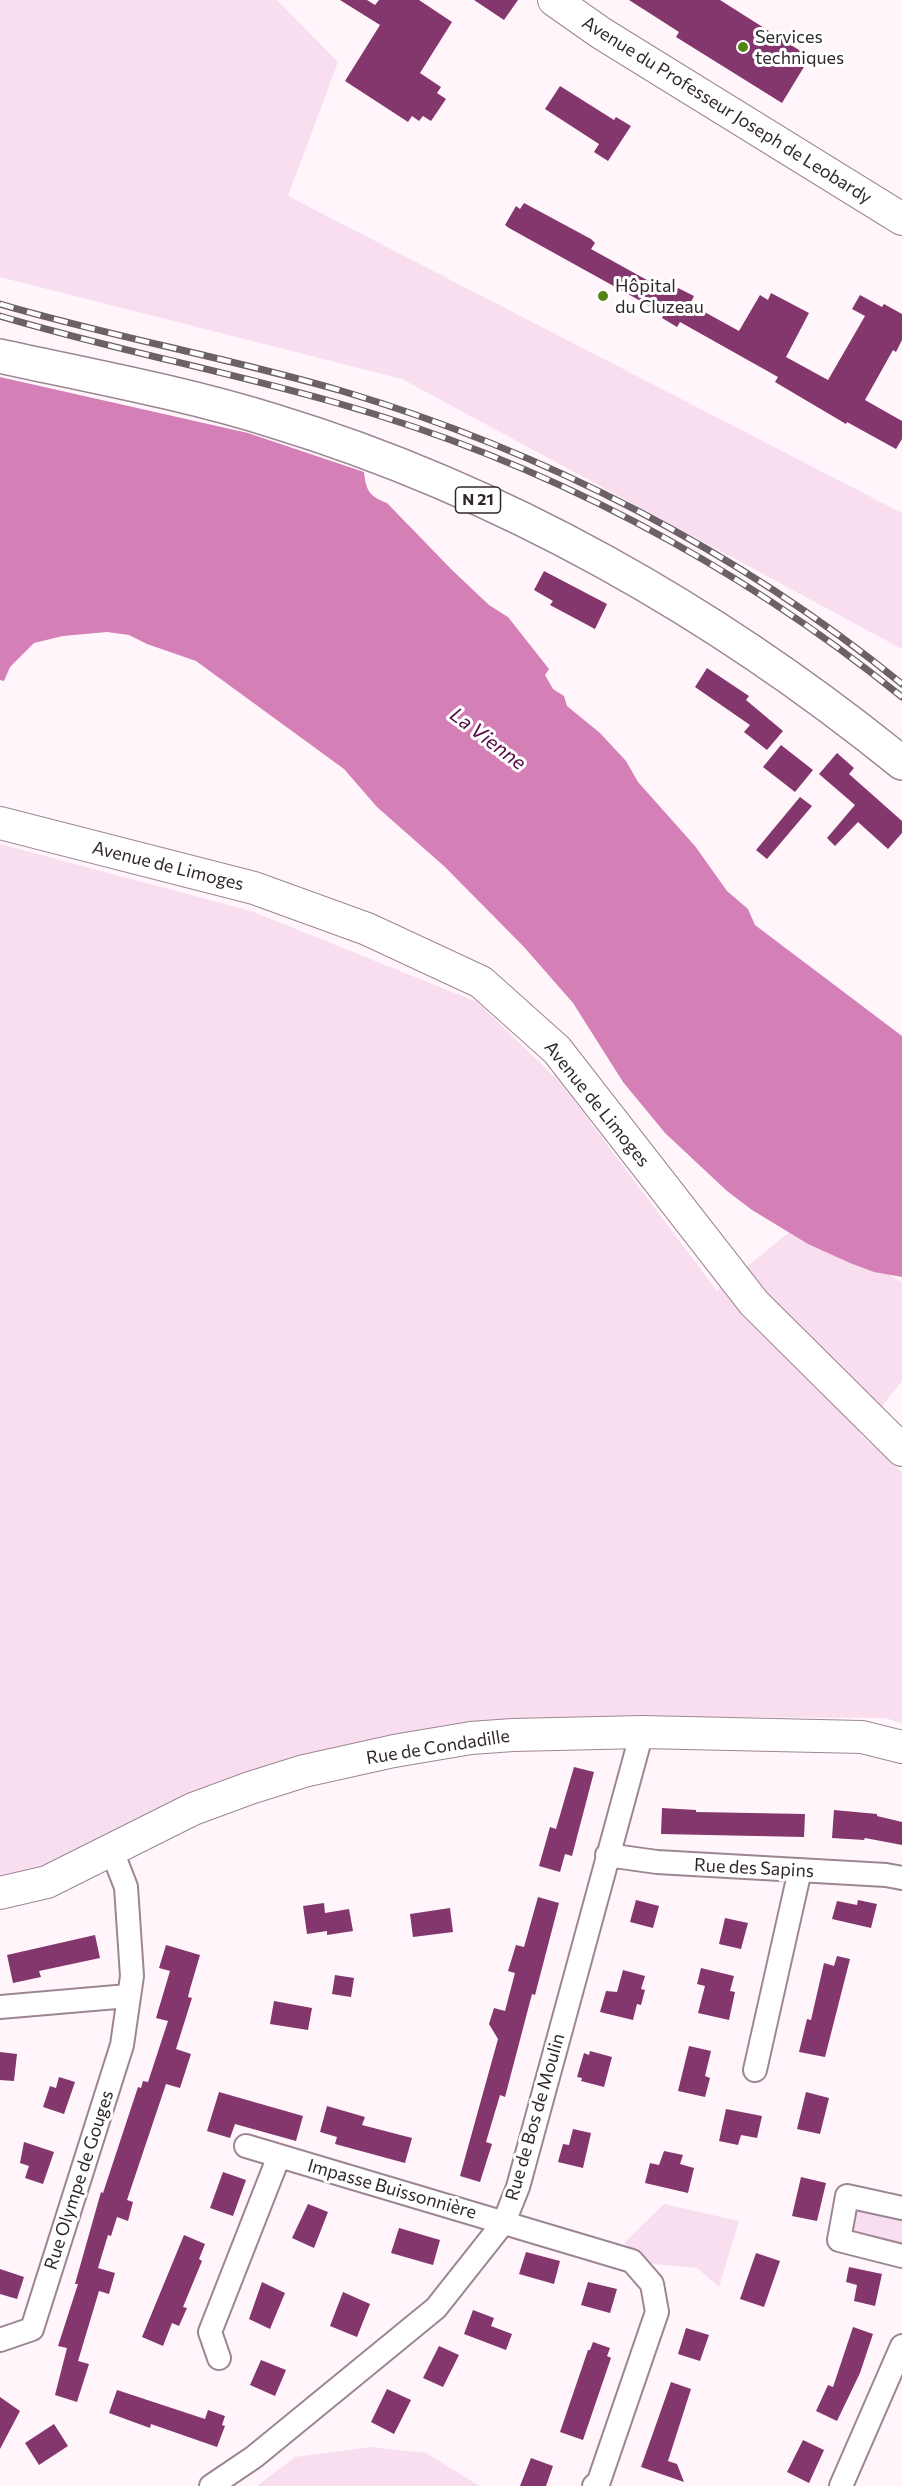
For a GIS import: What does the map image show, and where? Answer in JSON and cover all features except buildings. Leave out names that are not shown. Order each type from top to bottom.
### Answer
[{"type":"main road","name":"Avenue du Professeur Joseph de Leobardy","points":[[554,0],[601,33],[902,219]]},
{"type":"main road","name":"N 21","points":[[0,356],[273,420],[424,476],[517,517],[621,571],[769,662],[843,716],[902,764]]},
{"type":"main road","name":"Avenue de Limoges","points":[[0,823],[254,888],[367,929],[481,982],[557,1050],[754,1303],[902,1450]]},
{"type":"main road","name":"Rue de Condadille","points":[[0,1893],[47,1882],[193,1809],[250,1788],[304,1771],[394,1751],[471,1738],[513,1734],[642,1732],[862,1737],[902,1747]]},
{"type":"street","name":"Rue de Bos de Moulin","points":[[211,2486],[254,2457],[436,2308],[504,2222],[518,2187],[642,1732]]},
{"type":"street","name":"Rue Olympe de Gouges","points":[[0,2340],[32,2329],[122,2045],[132,1976],[126,1887],[112,1851]]},
{"type":"street","name":"Rue des Sapins","points":[[607,1855],[657,1862],[886,1875],[902,1878]]},
{"type":"street","points":[[755,2070],[800,1870]]},
{"type":"street","points":[[0,2007],[128,1996]]},
{"type":"street","name":"Impasse Buissonnière","points":[[246,2146],[632,2261],[652,2284],[657,2312],[598,2481],[594,2486]]},
{"type":"street","points":[[219,2358],[210,2332],[279,2156]]},
{"type":"street","points":[[902,2208],[847,2196],[839,2240],[902,2256]]},
{"type":"street","points":[[841,2486],[902,2346]]},
{"type":"shaded area","points":[[0,0],[277,0],[338,62],[288,196],[902,513],[902,649],[402,379],[0,277]]},
{"type":"shaded area","points":[[0,844],[251,911],[477,1002],[560,1082],[717,1291],[798,1225],[902,1282],[902,1381],[860,1434],[902,1472],[902,1723],[885,1718],[703,1717],[480,1721],[294,1765],[0,1885]]},
{"type":"shaded area","points":[[664,2204],[739,2221],[719,2287],[697,2268],[652,2264],[624,2243]]},
{"type":"shaded area","points":[[853,2206],[902,2218],[902,2247],[847,2234]]},
{"type":"shaded area","points":[[371,2447],[426,2453],[480,2486],[257,2486],[295,2457]]},
{"type":"water","name":"La Vienne","points":[[0,377],[248,433],[364,472],[367,487],[372,495],[387,503],[489,605],[508,617],[549,669],[545,675],[553,689],[564,696],[567,706],[600,733],[626,761],[638,782],[695,846],[727,891],[748,909],[755,925],[902,1036],[902,1277],[874,1272],[808,1244],[752,1210],[727,1191],[665,1133],[623,1082],[573,1003],[524,947],[445,867],[377,807],[344,769],[196,661],[147,644],[129,635],[107,632],[63,636],[34,643],[10,667],[4,681],[0,680]]},
{"type":"railway","points":[[0,304],[342,391],[417,415],[491,443],[565,475],[636,510],[706,549],[774,591],[839,636],[902,684]]},
{"type":"railway","points":[[0,316],[337,403],[413,427],[562,486],[704,560],[773,603],[838,648],[902,697]]},
{"type":"place","name":"Services techniques","points":[[743,47]]},
{"type":"place","name":"Hôpital du Cluzeau","points":[[603,296]]}]
